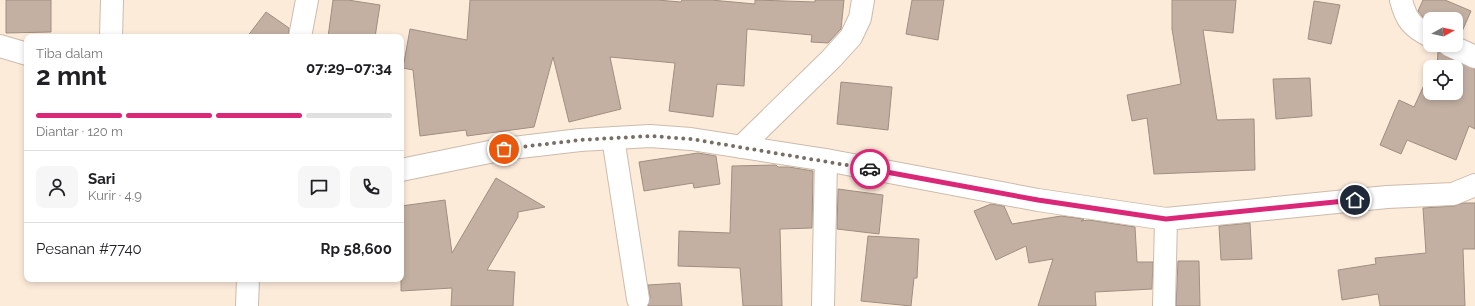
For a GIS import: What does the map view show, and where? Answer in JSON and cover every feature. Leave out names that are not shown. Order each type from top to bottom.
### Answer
[{"type":"street","points":[[111,34],[112,0]]},
{"type":"street","points":[[301,34],[307,0]]},
{"type":"street","points":[[741,147],[831,59],[851,37],[860,18],[863,0]]},
{"type":"street","points":[[1400,0],[1411,24],[1423,32]]},
{"type":"street","points":[[0,46],[24,53]]},
{"type":"street","points":[[1463,51],[1475,57]]},
{"type":"street","points":[[404,169],[504,149],[614,138],[650,136],[691,139],[826,160],[1038,200],[1166,219],[1387,197],[1453,194],[1475,185]]},
{"type":"street","points":[[614,138],[638,299]]},
{"type":"street","points":[[823,306],[826,160]]},
{"type":"street","points":[[1164,306],[1166,219]]},
{"type":"street","points":[[247,306],[248,282]]},
{"type":"building","points":[[6,0],[51,0],[51,32],[6,33]]},
{"type":"building","points":[[333,0],[348,0],[380,5],[375,34],[328,34]]},
{"type":"building","points":[[470,0],[657,0],[681,2],[682,0],[711,0],[755,4],[755,0],[815,2],[815,0],[844,0],[841,29],[828,43],[811,42],[812,35],[747,29],[744,86],[717,84],[713,117],[669,111],[675,63],[610,57],[621,109],[569,122],[553,57],[534,127],[467,136],[466,130],[420,136],[413,70],[404,68],[410,29],[467,40]]},
{"type":"building","points":[[912,0],[944,0],[938,40],[906,34]]},
{"type":"building","points":[[1172,0],[1236,0],[1233,33],[1203,30],[1217,120],[1254,119],[1255,170],[1154,174],[1147,118],[1132,121],[1127,95],[1181,84],[1172,29]]},
{"type":"building","points":[[1423,0],[1445,0],[1471,11],[1463,29],[1463,12],[1423,12],[1423,17],[1418,11]]},
{"type":"building","points":[[1314,1],[1340,5],[1331,44],[1308,39]]},
{"type":"building","points":[[266,12],[289,28],[288,34],[249,34]]},
{"type":"building","points":[[1438,52],[1439,52],[1454,60],[1437,60]]},
{"type":"building","points":[[1463,64],[1475,69],[1475,129],[1469,126],[1456,160],[1407,140],[1401,154],[1380,145],[1399,100],[1414,107],[1423,87],[1423,100],[1463,100]]},
{"type":"building","points":[[1310,78],[1312,116],[1276,119],[1273,79]]},
{"type":"building","points":[[841,82],[892,87],[888,130],[837,124]]},
{"type":"building","points":[[698,153],[716,156],[720,184],[694,188],[693,183],[644,191],[639,162]]},
{"type":"building","points":[[776,165],[778,167],[789,167],[813,171],[812,228],[780,229],[782,306],[743,306],[740,268],[678,266],[679,231],[730,233],[732,166]]},
{"type":"building","points":[[496,178],[545,207],[518,212],[518,217],[487,270],[515,272],[513,306],[451,306],[452,288],[401,291],[401,282],[404,282],[404,206],[445,200],[452,253]]},
{"type":"building","points":[[838,189],[883,195],[879,234],[837,229]]},
{"type":"building","points":[[1463,203],[1475,203],[1475,249],[1463,249],[1465,306],[1380,306],[1378,294],[1342,300],[1338,270],[1376,264],[1375,258],[1426,253],[1423,208],[1454,206]]},
{"type":"building","points":[[991,204],[1004,206],[1012,224],[1061,216],[1084,219],[1081,221],[1089,220],[1135,227],[1137,262],[1153,262],[1152,289],[1095,292],[1096,306],[1038,306],[1053,259],[1029,263],[1026,246],[996,260],[974,211]]},
{"type":"building","points":[[1250,223],[1252,259],[1221,260],[1219,226]]},
{"type":"building","points":[[868,236],[919,239],[917,278],[914,278],[911,306],[861,301]]},
{"type":"building","points":[[1178,261],[1199,261],[1200,306],[1176,306]]},
{"type":"building","points":[[680,283],[682,306],[648,306],[650,297],[648,285]]},
{"type":"way so far","points":[[504,149],[580,140],[650,136],[691,139],[826,160],[870,169]]},
{"type":"route","points":[[870,169],[1038,200],[1166,219],[1355,200]]}]
